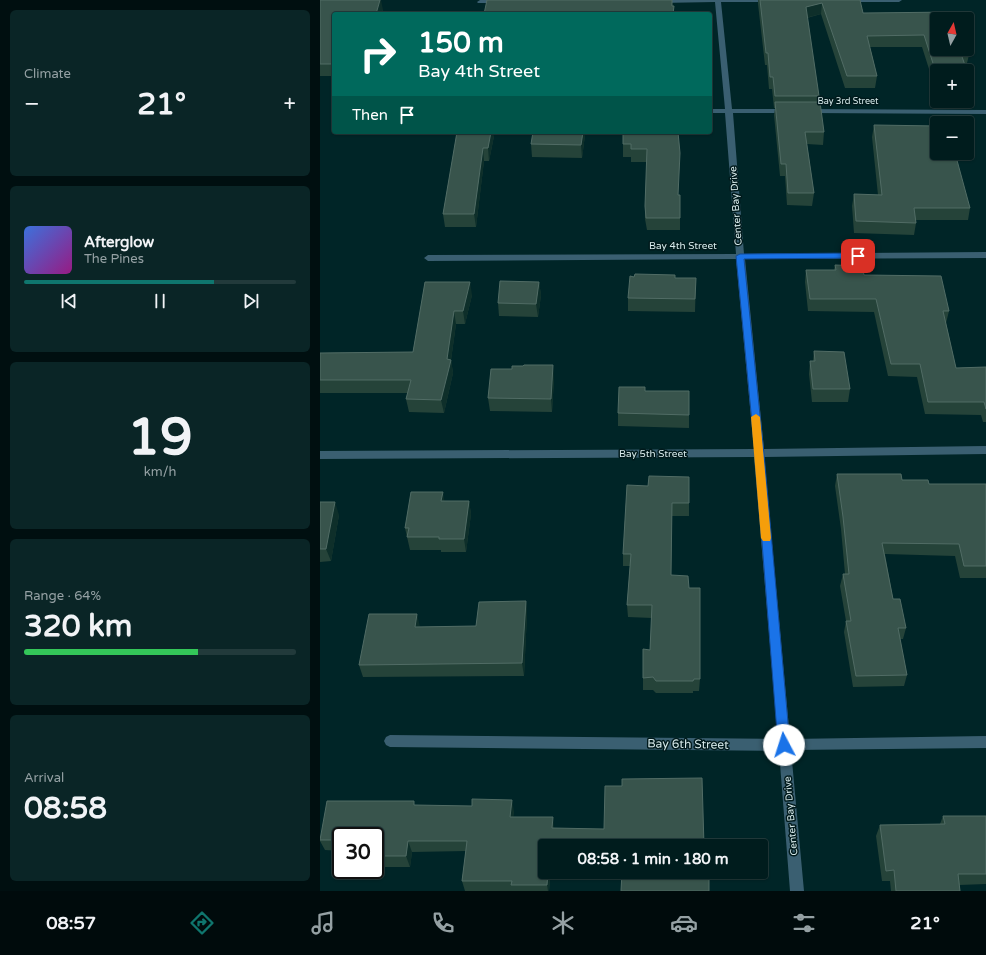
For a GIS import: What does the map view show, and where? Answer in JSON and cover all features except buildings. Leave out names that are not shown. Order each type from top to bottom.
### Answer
[{"type":"street","name":"Center Bay Drive","points":[[718,0],[797,891]]},
{"type":"street","points":[[651,1],[780,0]]},
{"type":"street","points":[[843,0],[898,0]]},
{"type":"street","points":[[480,2],[511,1]]},
{"type":"street","name":"Bay 3rd Street","points":[[712,111],[986,112]]},
{"type":"street","name":"Bay 4th Street","points":[[428,258],[986,255]]},
{"type":"street","name":"Bay 5th Street","points":[[320,455],[759,454],[986,450]]},
{"type":"street","name":"Bay 6th Street","points":[[390,741],[784,745],[986,742]]},
{"type":"slow traffic","points":[[756,417],[766,538]]},
{"type":"route","points":[[784,745],[740,256],[858,256]]}]
